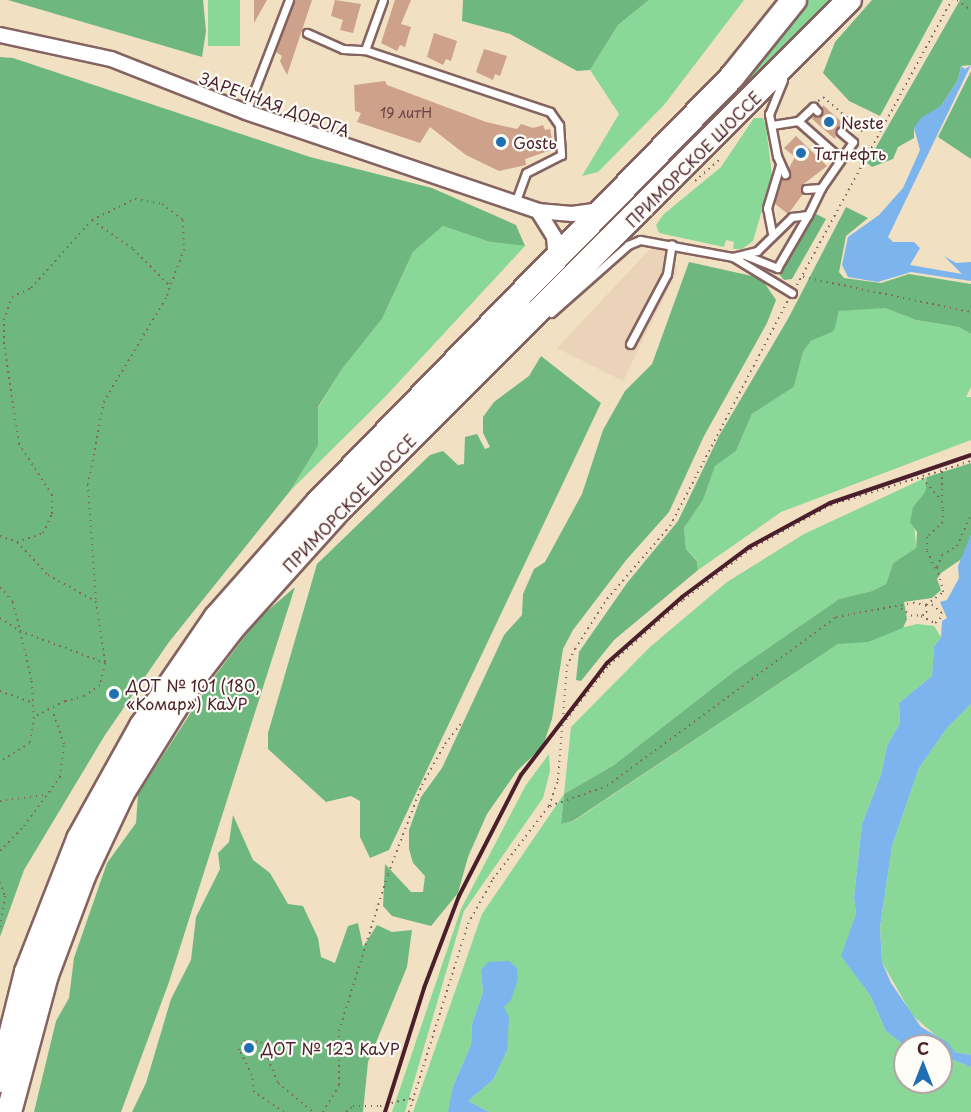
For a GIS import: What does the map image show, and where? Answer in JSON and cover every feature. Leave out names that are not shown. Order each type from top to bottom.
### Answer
[{"type":"highway","name":"ПРИМОРСКОЕ ШОССЕ","points":[[9,1112],[46,975],[83,876],[122,793],[193,679],[377,458],[556,259],[732,77],[794,0]]},
{"type":"highway","name":"ПРИМОРСКОЕ ШОССЕ","points":[[0,1080],[31,962],[64,873],[103,790],[141,726],[216,618],[377,458],[504,349],[849,0]]},
{"type":"street","name":"ЗАРЕЧНАЯ ДОРОГА","points":[[0,35],[111,59],[246,112],[538,211],[572,214],[604,210]]},
{"type":"street","points":[[538,211],[554,237],[556,259]]},
{"type":"lane","points":[[246,112],[289,0]]},
{"type":"lane","points":[[365,50],[383,0]]},
{"type":"lane","points":[[307,33],[344,50],[365,50],[550,112],[559,125],[561,154],[526,173],[515,202]]},
{"type":"lane","points":[[785,174],[780,165],[772,125],[773,98],[793,59]]},
{"type":"lane","points":[[772,125],[798,122],[815,109]]},
{"type":"lane","points":[[798,122],[840,158]]},
{"type":"lane","points":[[745,255],[777,268],[821,188],[853,142],[841,132]]},
{"type":"lane","points":[[772,233],[767,208],[780,165]]},
{"type":"lane","points":[[806,189],[821,188]]},
{"type":"lane","points":[[733,257],[745,255],[765,246],[772,233],[792,217],[808,215]]},
{"type":"lane","points":[[504,349],[567,301],[628,244],[640,240],[672,244],[733,257],[792,293]]},
{"type":"lane","points":[[630,344],[667,274],[672,244]]},
{"type":"path","points":[[409,1112],[468,924],[493,879],[549,806],[558,780],[567,666],[575,649],[607,599],[670,526],[792,293],[952,0]]},
{"type":"path","points":[[957,0],[971,10]]},
{"type":"path","points":[[815,109],[823,97],[862,130],[853,142]]},
{"type":"path","points":[[17,542],[43,533],[52,514],[52,495],[19,444],[6,371],[4,320],[12,297],[31,288],[92,220],[135,199],[162,204],[183,220],[184,249],[171,287],[104,400],[88,484],[96,601],[105,663],[100,685],[84,696],[34,717]]},
{"type":"path","points":[[92,220],[133,249],[171,287]]},
{"type":"path","points":[[802,277],[971,312]]},
{"type":"path","points":[[564,722],[609,665],[683,600],[751,549],[831,505],[971,461]]},
{"type":"path","points":[[921,616],[927,611],[928,604],[943,592],[926,544],[929,534],[943,522],[942,470]]},
{"type":"path","points":[[921,477],[942,501]]},
{"type":"path","points":[[937,571],[940,558],[957,546],[971,515]]},
{"type":"path","points":[[0,536],[17,542],[48,575],[96,601]]},
{"type":"path","points":[[0,586],[13,602],[32,681],[34,717],[30,743],[0,761]]},
{"type":"path","points":[[549,806],[607,786],[836,617],[914,603],[928,604],[942,613],[940,619],[935,623],[921,616],[907,614],[899,607]]},
{"type":"path","points":[[0,618],[20,631],[105,663]]},
{"type":"path","points":[[0,692],[33,703]]},
{"type":"path","points":[[0,851],[24,826],[60,777],[64,744],[51,709]]},
{"type":"path","points":[[323,1112],[339,1085],[339,1031],[375,923],[388,874],[422,785],[445,744],[463,721]]},
{"type":"path","points":[[0,801],[45,795]]},
{"type":"path","points":[[0,882],[5,896],[0,928]]},
{"type":"path","points":[[284,1112],[254,1092],[252,1075],[239,1050],[244,1041],[261,1042],[278,1083],[313,1112]]},
{"type":"path","points":[[346,1112],[353,1106],[380,1106],[413,1098]]},
{"type":"shaded area","points":[[653,246],[674,252],[677,271],[623,381],[557,348]]},
{"type":"green space","points":[[8,0],[203,0],[206,31],[202,57]]},
{"type":"green space","points":[[208,0],[240,0],[240,46],[208,46]]},
{"type":"green space","points":[[463,0],[649,0],[618,25],[590,70],[577,71],[510,34],[462,21]]},
{"type":"green space","points":[[649,0],[744,0],[664,105],[598,172],[582,176],[619,114],[590,70],[618,25]]},
{"type":"green space","points":[[807,0],[833,0],[659,178],[654,174]]},
{"type":"green space","points":[[872,0],[943,0],[880,116],[849,101],[823,73],[835,42]]},
{"type":"green space","points":[[960,0],[971,0],[971,65],[961,66],[958,80],[941,106],[914,128],[914,138],[898,147],[893,159],[872,167],[867,163]]},
{"type":"green space","points":[[0,57],[13,58],[310,157],[432,188],[516,225],[525,246],[490,242],[443,226],[413,252],[382,319],[342,369],[318,407],[318,446],[290,491],[169,642],[105,735],[24,870],[0,937]]},
{"type":"green space","points":[[971,71],[971,159],[938,137]]},
{"type":"green space","points":[[754,118],[763,118],[766,126],[772,176],[753,241],[742,249],[733,249],[734,242],[726,240],[724,247],[659,233],[656,225],[664,214],[721,167]]},
{"type":"green space","points":[[846,207],[868,218],[846,236],[839,272],[844,278],[881,283],[909,274],[971,284],[971,334],[959,327],[916,320],[885,308],[839,311],[834,331],[811,341],[803,352],[794,387],[752,414],[736,451],[715,466],[703,500],[684,528],[686,549],[697,561],[698,570],[614,640],[581,681],[576,680],[579,652],[627,583],[678,521],[719,436],[789,317]]},
{"type":"green space","points":[[814,213],[826,219],[792,279],[784,280],[779,274]]},
{"type":"green space","points":[[443,226],[490,242],[525,246],[384,398],[290,491],[318,446],[318,408],[342,369],[382,319],[413,252]]},
{"type":"green space","points":[[689,262],[761,278],[776,300],[767,323],[704,436],[669,512],[627,559],[573,630],[563,649],[552,719],[543,746],[517,771],[487,814],[468,857],[458,893],[431,926],[392,916],[383,906],[385,864],[411,892],[423,892],[425,876],[413,863],[409,849],[409,830],[421,797],[442,768],[504,635],[522,615],[523,594],[534,569],[545,562],[582,494],[603,430],[625,391],[652,364]]},
{"type":"green space","points":[[858,307],[885,308],[916,320],[959,327],[971,334],[971,387],[966,397],[971,397],[971,440],[781,512],[698,570],[697,560],[686,549],[684,528],[703,500],[715,465],[736,451],[752,414],[794,387],[803,352],[811,341],[833,331],[839,311]]},
{"type":"green space","points":[[541,356],[601,403],[389,850],[370,858],[360,837],[360,801],[351,796],[326,802],[268,749],[268,733],[317,564],[430,455],[443,451],[458,465],[464,464],[465,437],[477,434],[485,449],[490,447],[483,433],[483,417],[494,402],[529,376]]},
{"type":"green space","points":[[971,463],[971,535],[963,558],[941,573],[937,579],[941,590],[932,598],[904,602],[907,619],[903,628],[868,642],[838,644],[573,821],[561,824],[564,794],[614,765],[732,673],[839,599],[872,591],[886,584],[893,563],[916,548],[917,532],[910,522],[913,507],[925,492],[927,477]]},
{"type":"green space","points":[[927,477],[925,492],[913,507],[916,548],[893,563],[886,584],[872,591],[839,599],[732,673],[614,765],[564,794],[571,727],[650,647],[727,582],[804,534]]},
{"type":"green space","points":[[295,587],[169,982],[121,1112],[34,1112],[56,1021],[69,998],[74,958],[107,863],[136,823],[138,794],[214,677],[258,619]]},
{"type":"green space","points":[[917,624],[934,626],[941,637],[934,647],[932,676],[899,703],[900,723],[887,746],[881,775],[862,824],[854,897],[856,914],[842,956],[870,995],[886,1031],[893,1037],[893,1094],[953,1094],[953,1060],[971,1067],[971,1112],[489,1112],[468,1101],[493,1080],[507,1051],[481,970],[483,992],[472,1024],[471,1045],[453,1086],[448,1112],[413,1112],[482,914],[564,794],[561,824],[574,821],[838,644]]},
{"type":"green space","points":[[971,704],[971,1055],[953,1050],[953,1034],[934,1034],[912,1015],[882,962],[880,927],[892,846],[919,768],[947,728]]},
{"type":"green space","points":[[549,754],[550,771],[543,798],[464,911],[405,1112],[392,1112],[461,909],[526,785]]},
{"type":"green space","points":[[233,815],[253,860],[270,873],[288,904],[303,906],[318,938],[321,957],[335,963],[348,926],[358,923],[363,947],[377,925],[392,932],[412,930],[407,967],[368,1062],[363,1112],[132,1112],[146,1083],[171,999],[191,960],[196,917],[220,869],[218,853],[229,842]]},
{"type":"water","points":[[971,65],[888,237],[893,242],[914,242],[920,248],[910,265],[962,274],[944,256],[956,263],[971,262],[971,281],[911,272],[878,282],[848,277],[842,265],[848,237],[879,215],[903,188],[920,150],[914,128],[921,118],[941,106],[958,80],[961,66],[965,69]]},
{"type":"water","points":[[971,535],[971,704],[947,728],[919,768],[892,846],[880,927],[882,962],[891,983],[921,1027],[933,1034],[893,1034],[893,1037],[886,1031],[870,995],[841,956],[856,914],[854,897],[862,824],[881,775],[887,746],[900,723],[899,703],[932,676],[934,647],[941,637],[942,621],[947,618],[940,602],[947,600],[959,578],[958,566]]},
{"type":"water","points":[[509,961],[517,968],[518,979],[511,1000],[504,1007],[509,1017],[507,1051],[493,1080],[468,1101],[489,1112],[448,1112],[453,1086],[471,1045],[472,1024],[483,992],[481,970],[488,962]]},
{"type":"water","points":[[953,1050],[955,1052],[971,1055],[971,1067],[953,1060]]},
{"type":"building","points":[[254,0],[267,0],[254,23]]},
{"type":"building","points":[[295,0],[312,0],[287,75],[280,61],[282,56],[276,52]]},
{"type":"building","points":[[335,0],[361,4],[353,33],[340,30],[343,20],[331,16]]},
{"type":"building","points":[[395,0],[411,0],[401,24],[411,27],[405,47],[400,45],[397,51],[381,43]]},
{"type":"building","points":[[434,33],[457,41],[451,61],[446,59],[443,65],[427,57]]},
{"type":"building","points":[[484,49],[507,56],[500,76],[495,74],[493,80],[476,72]]},
{"type":"building","points":[[385,81],[387,85],[486,122],[517,129],[521,124],[533,128],[543,125],[545,130],[550,129],[554,149],[525,159],[526,165],[499,171],[466,155],[430,127],[420,143],[357,122],[361,113],[355,111],[354,85]]},
{"type":"building","name":"Neste","points":[[823,105],[846,126],[837,128],[835,139],[811,118],[821,115]]},
{"type":"building","points":[[796,136],[827,166],[801,186],[803,194],[788,214],[774,203],[782,179],[790,177],[789,168],[795,157],[784,148]]},
{"type":"railway","points":[[385,1112],[424,988],[459,896],[521,775],[607,663],[682,597],[749,547],[830,503],[971,455]]},
{"type":"place","name":"Neste","points":[[829,122]]},
{"type":"place","name":"Gostь","points":[[501,142]]},
{"type":"place","name":"Татнефть","points":[[801,153]]},
{"type":"place","name":"ДОТ № 101 (180, «Комар») КаУР","points":[[114,694]]},
{"type":"place","name":"ДОТ № 123 КаУР","points":[[249,1048]]}]
